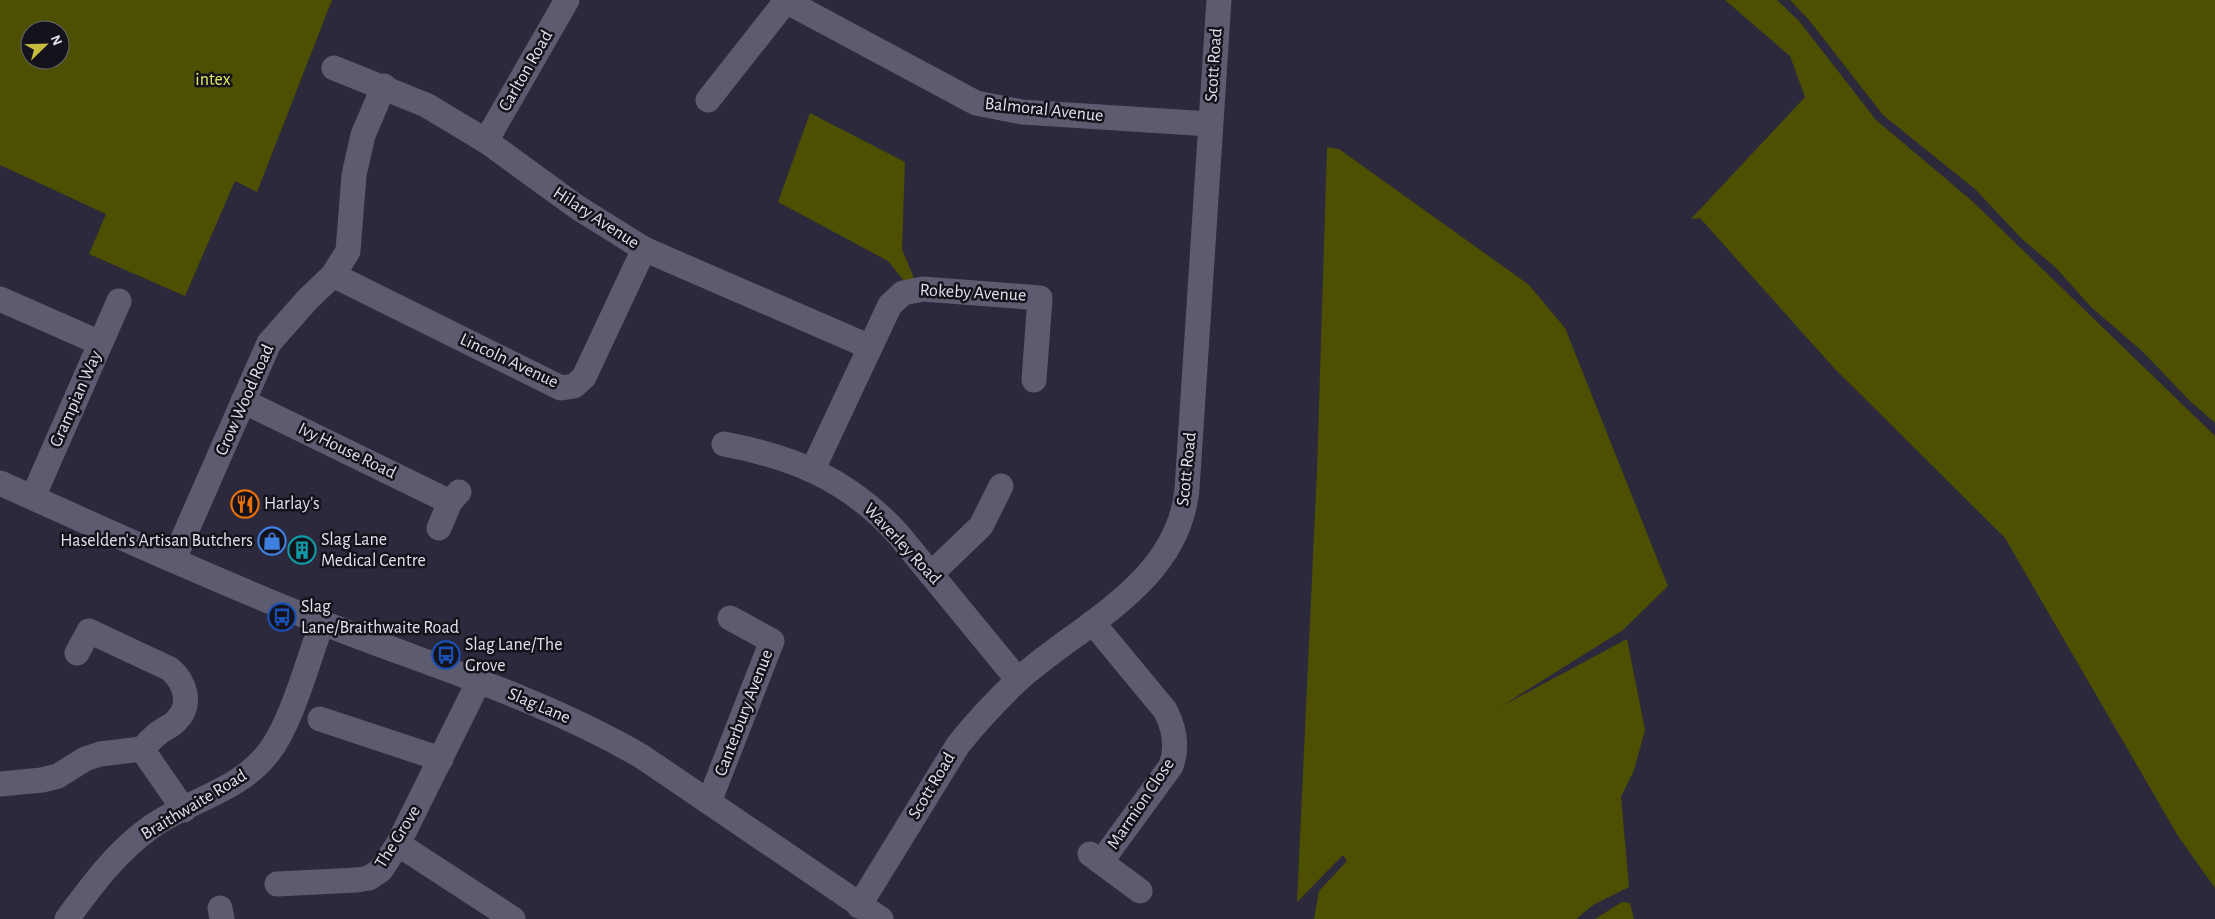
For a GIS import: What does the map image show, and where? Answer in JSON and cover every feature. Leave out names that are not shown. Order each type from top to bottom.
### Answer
[{"type":"street","name":"Carlton Road","points":[[486,141],[567,0]]},
{"type":"street","name":"Balmoral Avenue","points":[[785,0],[976,103],[1022,112],[1210,124]]},
{"type":"street","points":[[709,101],[785,0]]},
{"type":"street","name":"Scott Road","points":[[859,906],[958,744],[1018,680],[1127,596],[1160,558],[1173,536],[1186,503],[1219,0]]},
{"type":"street","name":"Hilary Avenue","points":[[334,68],[384,86],[426,105],[486,141],[577,207],[644,249],[870,347]]},
{"type":"street","name":"Crow Wood Road","points":[[174,559],[268,343],[307,300],[333,275],[348,251],[354,175],[363,136],[384,86]]},
{"type":"street","name":"Lincoln Avenue","points":[[333,275],[561,388],[574,386],[584,377],[644,249]]},
{"type":"street","name":"Rokeby Avenue","points":[[813,469],[890,305],[896,298],[911,290],[923,289],[1040,298],[1034,380]]},
{"type":"street","points":[[0,299],[100,343]]},
{"type":"street","name":"Grampian Way","points":[[33,497],[119,301]]},
{"type":"street","name":"Ivy House Road","points":[[244,401],[454,497],[439,528]]},
{"type":"street","name":"Waverley Road","points":[[724,444],[757,450],[813,469],[882,516],[1018,680]]},
{"type":"street","name":"Slag Lane","points":[[0,483],[322,623],[479,681],[560,714],[606,736],[709,802],[859,906],[881,919]]},
{"type":"street","points":[[931,574],[980,526],[1001,486]]},
{"type":"street","name":"Canterbury Avenue","points":[[709,802],[772,641],[730,618]]},
{"type":"street","name":"Braithwaite Road","points":[[67,919],[105,868],[152,827],[227,788],[253,770],[268,754],[281,736],[322,623]]},
{"type":"street","name":"Marmion Close","points":[[1094,623],[1165,710],[1176,742],[1171,766],[1096,858],[1140,891]]},
{"type":"street","points":[[0,784],[42,780],[58,776],[85,759],[100,754],[142,749],[158,733],[176,722],[183,713],[186,702],[185,690],[180,678],[170,669],[82,628],[77,653]]},
{"type":"street","name":"The Grove","points":[[292,876],[369,878],[381,870],[398,844],[442,759],[479,681]]},
{"type":"street","points":[[320,719],[349,741],[442,759]]},
{"type":"street","points":[[142,749],[184,810]]},
{"type":"street","points":[[398,844],[513,919]]},
{"type":"green space","name":"intex","points":[[0,0],[332,0],[257,192],[235,181],[185,296],[89,254],[106,214],[0,165]]},
{"type":"green space","points":[[1725,0],[1777,0],[1799,21],[1876,120],[1971,200],[2215,436],[2215,888],[2178,836],[2005,538],[1833,367],[1700,218],[1691,219],[1805,97],[1790,56]]},
{"type":"green space","points":[[1790,0],[2215,0],[2215,423],[2188,399],[2143,352],[2091,307],[2056,268],[2021,238],[1976,190],[1883,115],[1809,20]]},
{"type":"green space","points":[[810,113],[905,162],[902,249],[915,281],[905,282],[888,261],[778,202]]},
{"type":"green space","points":[[1327,147],[1339,149],[1529,285],[1565,328],[1668,586],[1623,630],[1500,707],[1627,639],[1645,730],[1634,770],[1621,797],[1629,887],[1593,905],[1576,919],[1314,919],[1319,891],[1347,861],[1343,855],[1297,902],[1317,470]]},
{"type":"green space","points":[[1622,902],[1630,903],[1634,919],[1595,919]]},
{"type":"place","name":"Harlay's","points":[[245,504]]},
{"type":"place","name":"Haselden's Artisan Butchers","points":[[272,541]]},
{"type":"place","name":"Slag Lane Medical Centre","points":[[302,550]]},
{"type":"place","name":"Slag Lane/Braithwaite Road","points":[[282,617]]},
{"type":"place","name":"Slag Lane/The Grove","points":[[446,655]]}]
